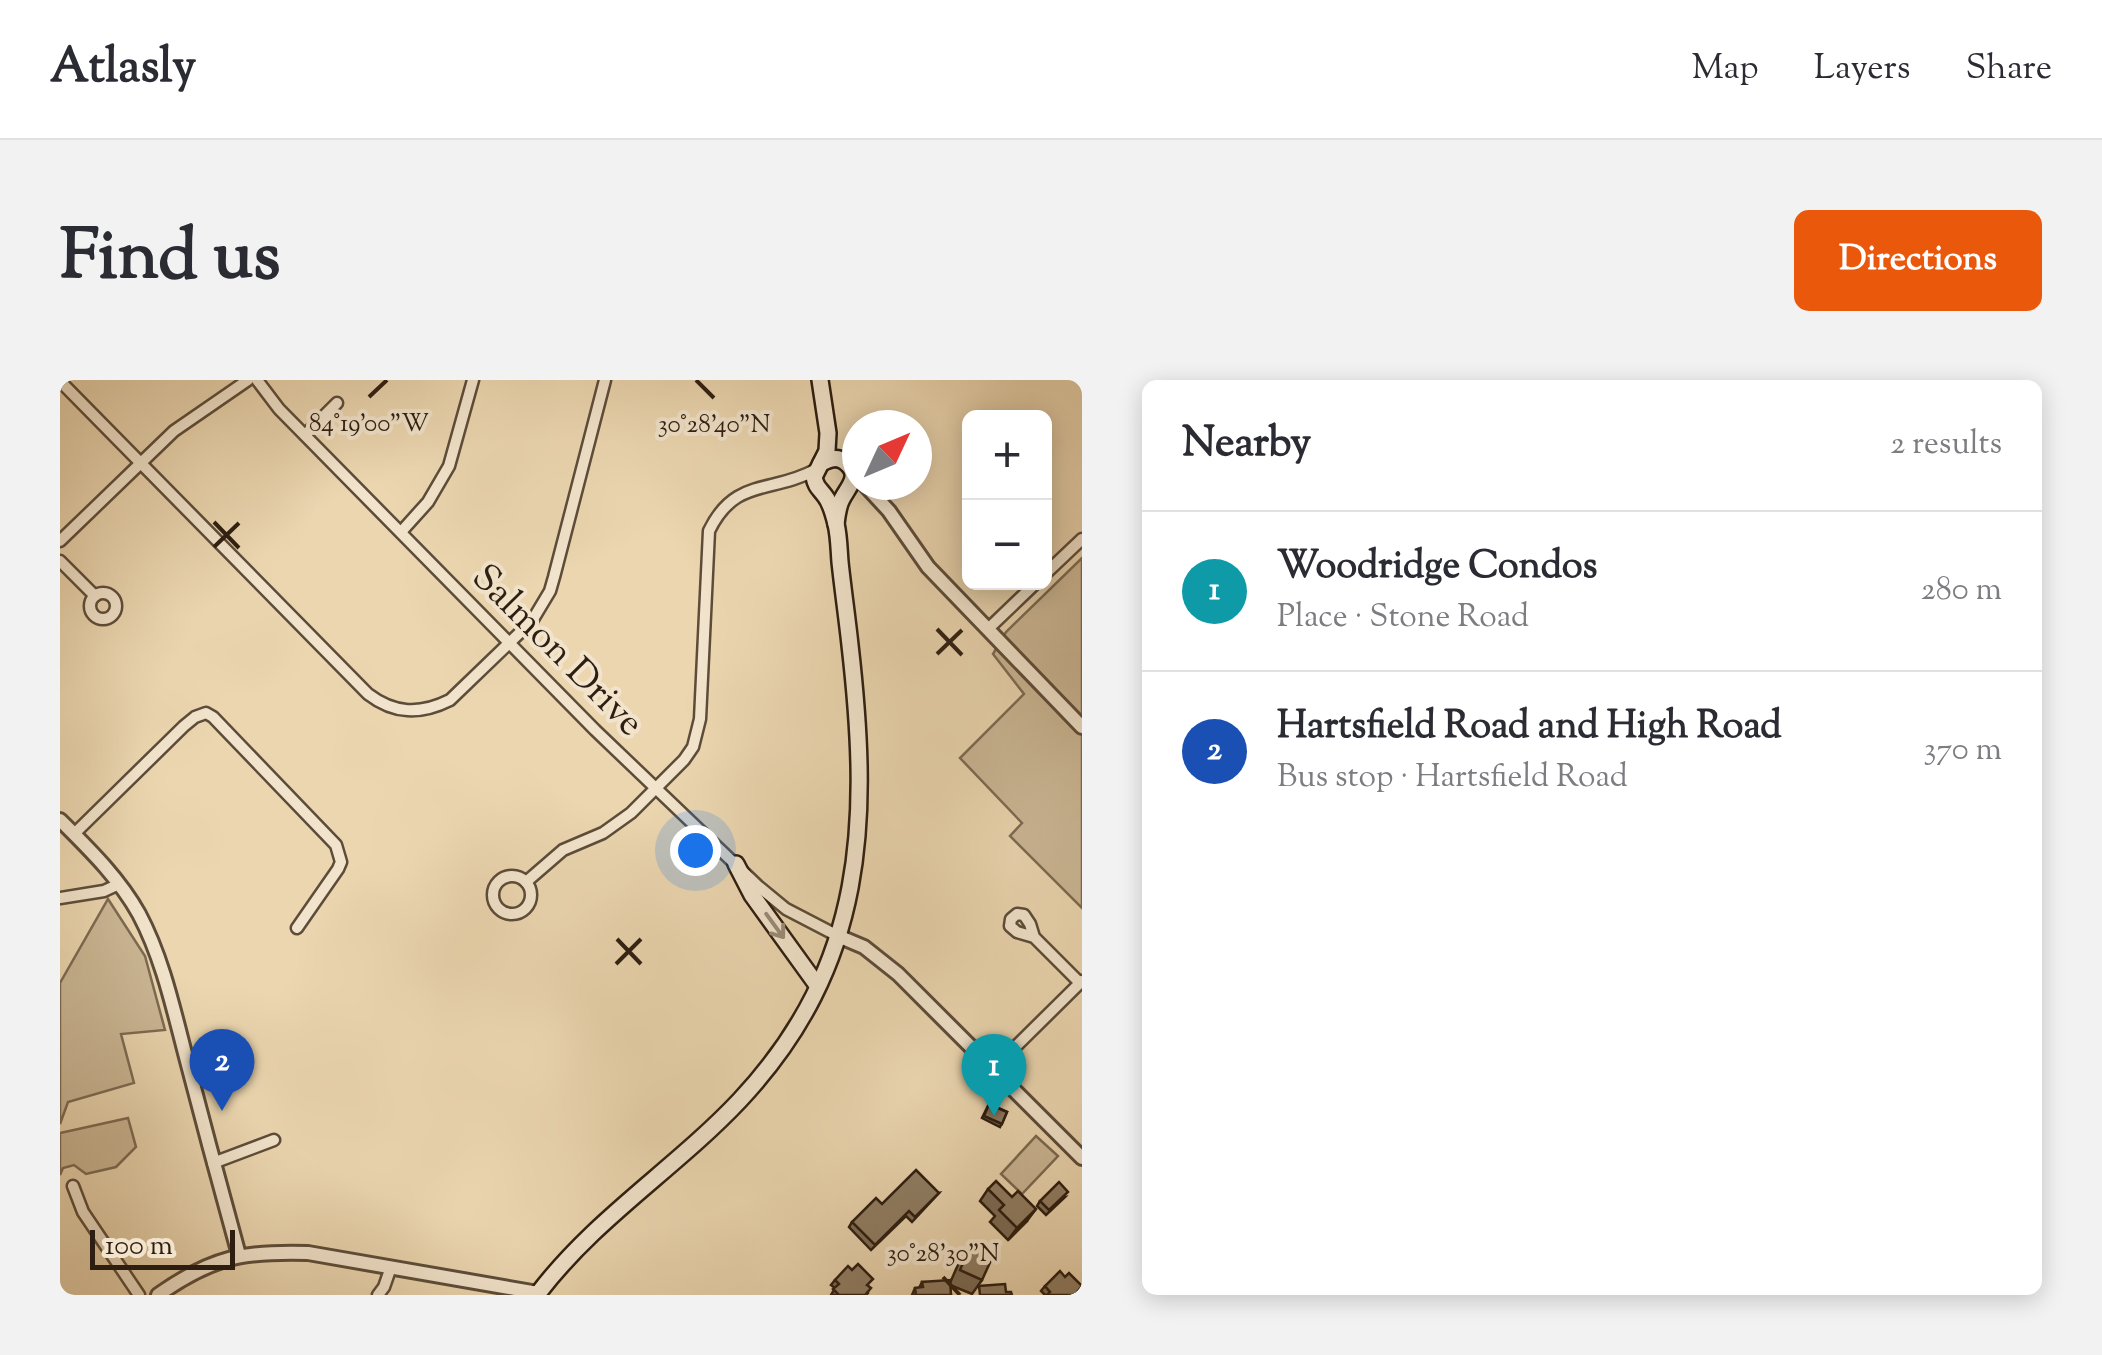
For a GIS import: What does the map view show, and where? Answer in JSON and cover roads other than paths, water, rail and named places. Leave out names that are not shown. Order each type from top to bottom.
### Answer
[{"type":"main road","points":[[538,1294],[576,1248],[706,1134],[762,1076],[798,1023],[845,918],[855,865],[860,796],[857,721],[836,525],[814,477],[827,451],[820,380]]},
{"type":"main road","points":[[828,434],[840,459]]},
{"type":"main road","points":[[818,466],[830,458],[840,459]]},
{"type":"main road","points":[[821,492],[834,498],[842,491]]},
{"type":"main road","points":[[836,525],[845,500]]},
{"type":"main road","points":[[736,864],[752,895],[817,985]]},
{"type":"street","points":[[60,541],[174,432],[248,380]]},
{"type":"street","name":"Salmon Drive","points":[[257,380],[305,435],[656,788],[786,910],[838,936]]},
{"type":"street","points":[[401,532],[428,502],[449,466],[473,380]]},
{"type":"street","points":[[60,381],[356,683],[381,704],[410,711],[435,708],[450,700],[532,621],[550,592],[604,380]]},
{"type":"street","points":[[305,435],[337,404]]},
{"type":"street","points":[[526,882],[563,850],[616,824],[684,760],[693,747],[700,719],[709,531],[720,512],[739,494],[790,482],[818,466]]},
{"type":"street","points":[[790,482],[821,492]]},
{"type":"street","points":[[881,500],[917,554],[1082,726]]},
{"type":"street","points":[[1052,567],[1082,539]]},
{"type":"street","points":[[60,561],[95,596]]},
{"type":"street","points":[[988,629],[1028,590]]},
{"type":"street","points":[[74,834],[164,744],[195,716],[206,713],[321,828],[341,854],[338,870],[297,928]]},
{"type":"street","points":[[60,820],[119,884],[140,916],[160,966],[238,1255]]},
{"type":"street","points":[[60,898],[104,891],[119,884]]},
{"type":"street","points":[[838,936],[882,959],[1082,1158]]},
{"type":"street","points":[[993,1068],[1081,982],[1034,936]]},
{"type":"street","points":[[213,1162],[274,1140]]},
{"type":"street","points":[[73,1186],[82,1212],[140,1295]]},
{"type":"street","points":[[158,1295],[199,1270],[238,1255],[275,1252],[308,1252],[538,1294]]},
{"type":"street","points":[[378,1295],[391,1267]]},
{"type":"place","name":"Hartsfield Road and High Road","points":[[222,1111]]},
{"type":"place","name":"Woodridge Condos","points":[[994,1116]]}]
